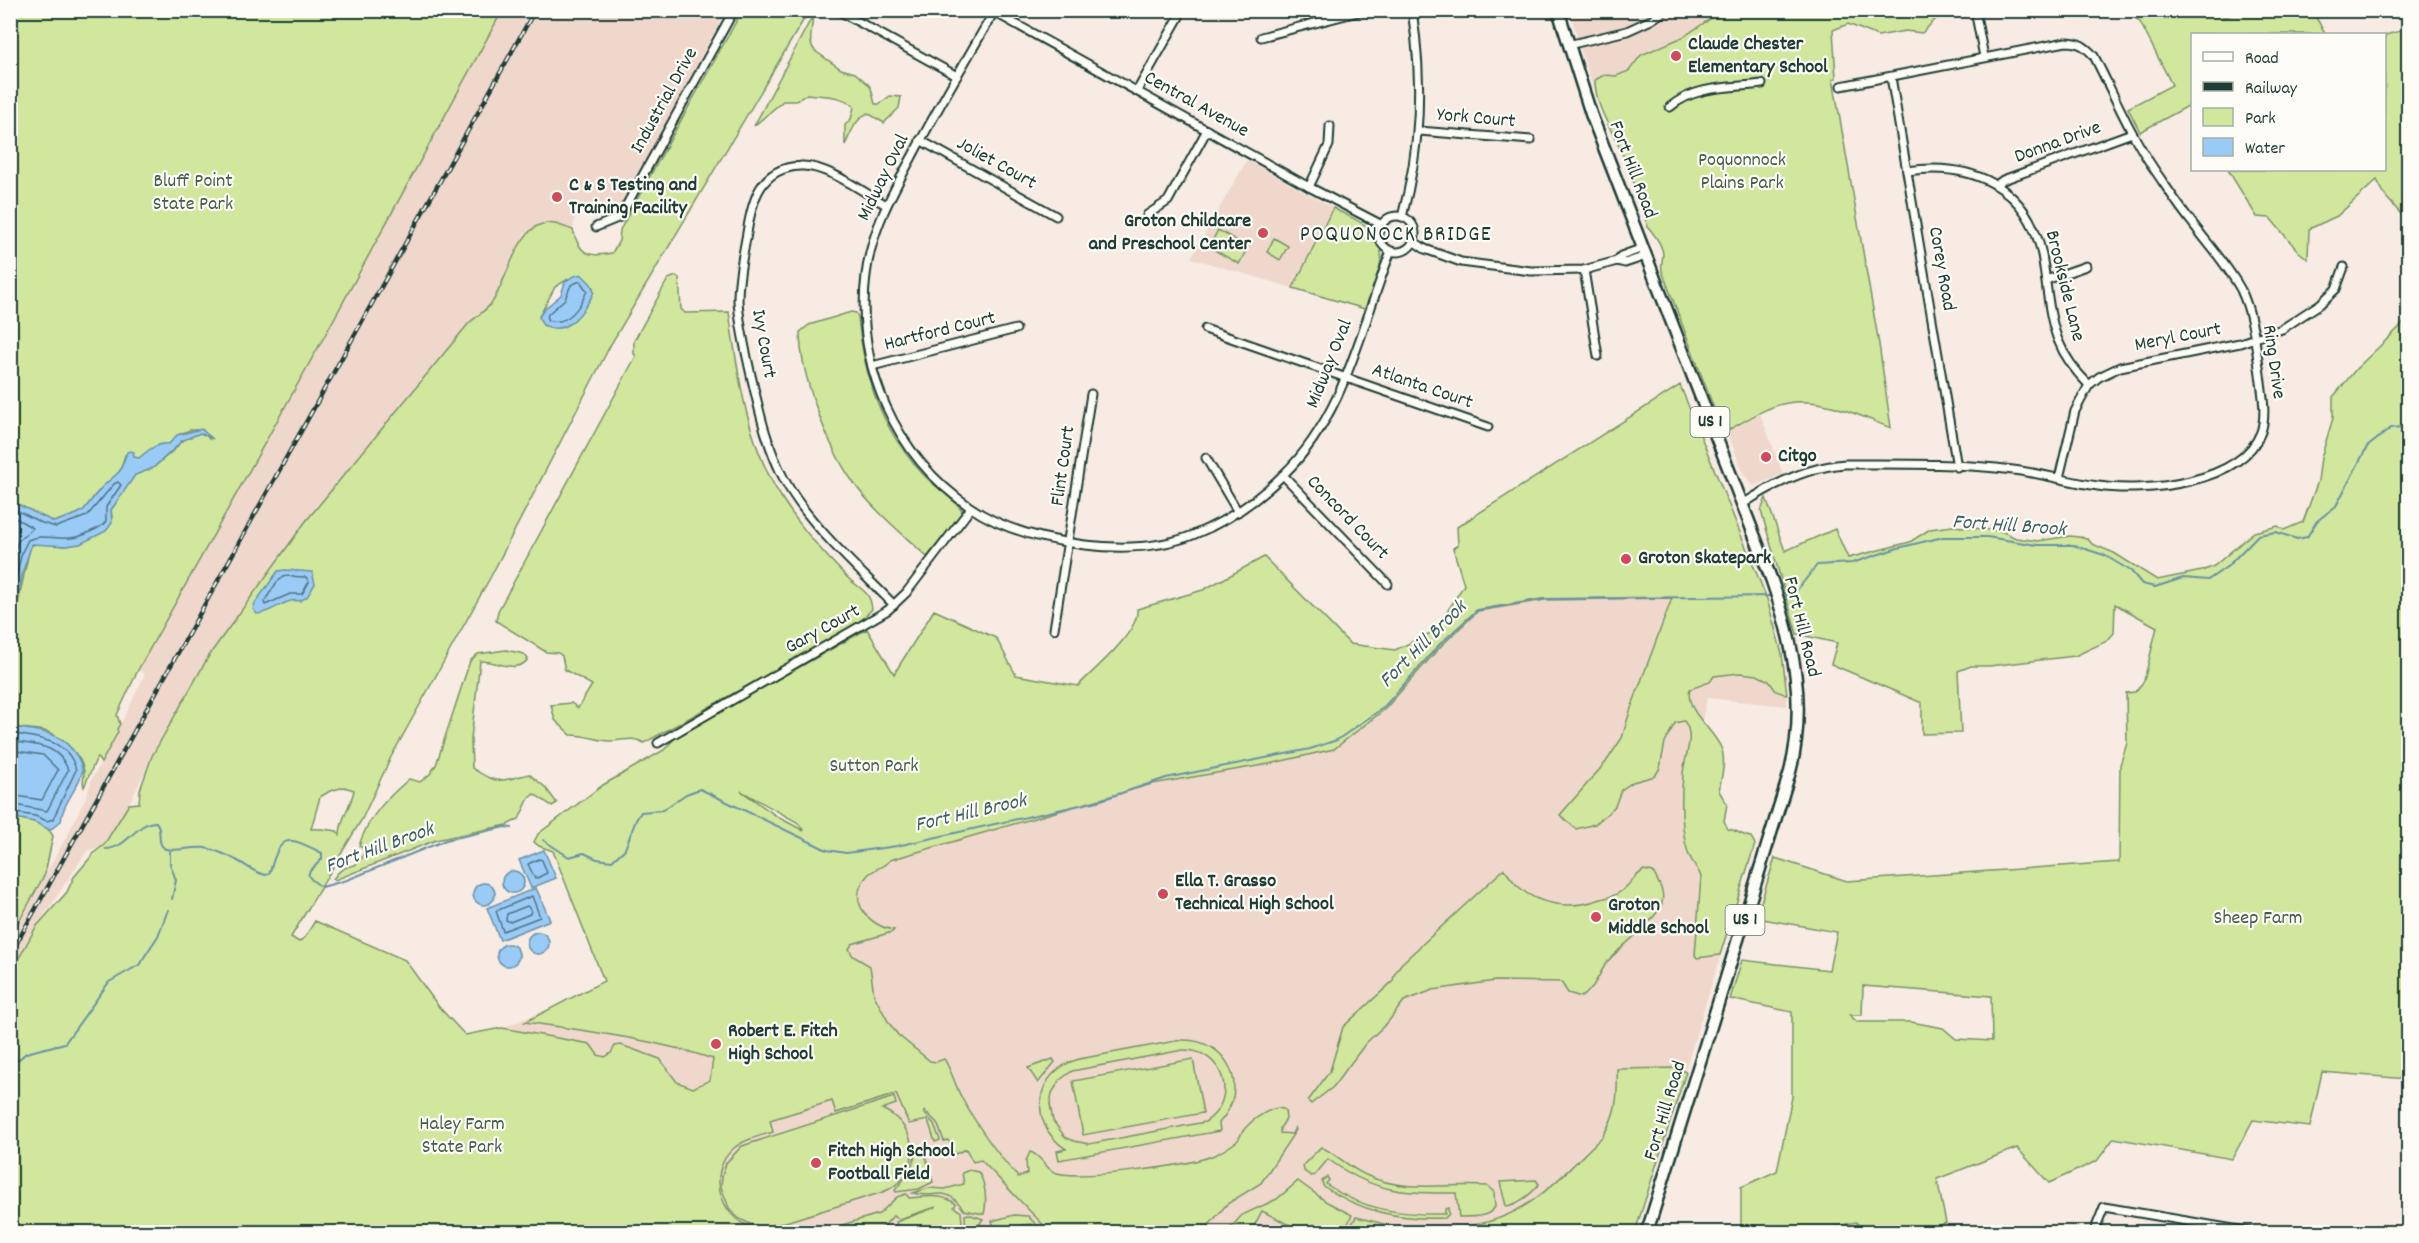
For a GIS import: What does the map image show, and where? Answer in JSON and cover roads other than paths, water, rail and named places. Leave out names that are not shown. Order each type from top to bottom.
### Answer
[{"type":"main road","name":"Fort Hill Road","points":[[1558,10],[1591,114],[1775,588],[1791,645],[1798,686],[1799,721],[1795,753],[1647,1233]]},
{"type":"street","name":"Industrial Drive","points":[[596,227],[620,217],[734,10]]},
{"type":"street","points":[[837,10],[957,76]]},
{"type":"street","points":[[1261,37],[1365,10]]},
{"type":"street","points":[[1402,218],[1419,131],[1420,90],[1412,10]]},
{"type":"street","points":[[1568,45],[1627,31],[1666,10]]},
{"type":"street","points":[[1976,10],[1984,57]]},
{"type":"street","name":"Midway Oval","points":[[994,11],[920,140],[886,205],[872,244],[866,276],[865,318],[872,366],[885,408],[906,444],[938,480],[971,508],[1017,530],[1069,543],[1107,547],[1162,543],[1192,536],[1238,512],[1283,475],[1318,433],[1335,404],[1391,251]]},
{"type":"street","name":"Central Avenue","points":[[994,11],[1309,187],[1382,225]]},
{"type":"street","points":[[1137,91],[1179,17]]},
{"type":"street","name":"Ring Drive","points":[[1743,504],[1790,478],[1831,466],[1868,464],[2012,470],[2098,486],[2143,487],[2192,480],[2234,463],[2250,450],[2261,431],[2264,405],[2246,304],[2230,270],[2189,220],[2132,133],[2094,56],[2086,46],[2076,42],[2066,42],[1841,86]]},
{"type":"street","name":"Corey Road","points":[[1891,77],[1957,466]]},
{"type":"street","points":[[1670,107],[1682,97],[1694,92],[1762,84]]},
{"type":"street","points":[[1309,187],[1329,145],[1330,126]]},
{"type":"street","points":[[1147,215],[1168,201],[1207,130]]},
{"type":"street","name":"York Court","points":[[1419,131],[1531,140]]},
{"type":"street","name":"Donna Drive","points":[[1996,185],[2003,180],[2132,133]]},
{"type":"street","name":"Joliet Court","points":[[920,140],[1056,216]]},
{"type":"street","name":"Ivy Court","points":[[886,205],[814,167],[792,167],[772,175],[762,183],[752,202],[739,275],[738,300],[741,331],[762,422],[784,479],[806,513],[894,605]]},
{"type":"street","name":"Brookside Lane","points":[[1907,171],[1931,168],[1952,169],[1974,174],[1996,185],[2015,200],[2031,223],[2037,238],[2057,338],[2064,354],[2089,385]]},
{"type":"street","points":[[1392,217],[1402,218],[1413,227],[1413,241],[1402,251],[1391,251],[1380,240],[1382,225],[1392,217]]},
{"type":"street","points":[[1413,241],[1425,249],[1461,262],[1531,271],[1584,270],[1617,261],[1623,263],[1644,252]]},
{"type":"street","points":[[2046,280],[2086,266]]},
{"type":"street","name":"Meryl Court","points":[[2059,478],[2075,411],[2089,385],[2099,377],[2120,366],[2254,340],[2282,329],[2320,304],[2336,289],[2344,267]]},
{"type":"street","points":[[1584,270],[1598,356]]},
{"type":"street","name":"Hartford Court","points":[[872,366],[1016,329]]},
{"type":"street","name":"Atlanta Court","points":[[1205,329],[1488,427]]},
{"type":"street","name":"Flint Court","points":[[1054,629],[1091,394]]},
{"type":"street","points":[[1206,458],[1238,512]]},
{"type":"street","name":"Concord Court","points":[[1283,475],[1388,584]]},
{"type":"street","name":"Gary Court","points":[[658,742],[877,618],[894,605],[913,585],[971,508]]},
{"type":"street","points":[[2094,1233],[2104,1207],[2251,1233]]},
{"type":"water","points":[[581,274],[591,284],[594,292],[586,307],[574,320],[560,328],[543,325],[539,317],[544,309],[561,295],[565,282]]},
{"type":"water","points":[[201,429],[213,439],[200,433],[181,441],[153,468],[135,475],[111,510],[112,523],[106,531],[80,544],[66,546],[32,544],[23,571],[11,635],[11,501],[54,522],[77,514],[83,511],[101,488],[120,471],[127,452],[134,452],[133,457],[139,458],[157,446],[169,444],[177,435]]},
{"type":"water","points":[[278,571],[312,572],[315,584],[307,597],[300,601],[289,602],[257,614],[253,609],[255,603]]},
{"type":"water","points":[[11,727],[56,736],[71,747],[81,764],[82,773],[64,809],[61,821],[50,830],[34,822],[11,817]]},
{"type":"water","points":[[544,850],[556,878],[531,888],[519,860]]},
{"type":"water","points":[[513,871],[521,874],[524,882],[521,890],[513,893],[505,890],[502,882],[505,874]]},
{"type":"water","points":[[484,883],[492,886],[495,894],[492,902],[484,905],[476,902],[473,894],[476,886]]},
{"type":"water","points":[[536,888],[550,920],[500,940],[487,908]]},
{"type":"water","points":[[538,932],[546,935],[549,943],[546,951],[538,954],[530,951],[527,943],[530,935]]},
{"type":"water","points":[[508,944],[516,947],[519,955],[516,963],[508,966],[500,963],[497,955],[500,947]]},
{"type":"waterway","name":"Fort Hill Brook","points":[[1782,596],[1794,594],[1817,565],[1852,563],[1943,537],[1987,537],[2037,545],[2073,545],[2104,555],[2131,571],[2142,584],[2155,587],[2183,578],[2208,580],[2228,566],[2258,535],[2276,532],[2297,539],[2307,537],[2317,521],[2336,506],[2367,447],[2391,428],[2408,429]]},
{"type":"waterway","name":"Fort Hill Brook","points":[[543,840],[569,857],[584,853],[597,859],[612,861],[625,849],[641,812],[663,810],[686,794],[700,789],[827,850],[846,853],[897,846],[1098,801],[1166,778],[1310,749],[1337,740],[1383,708],[1439,645],[1477,610],[1543,599],[1773,596]]},
{"type":"waterway","name":"Fort Hill Brook","points":[[106,849],[114,848],[143,826],[156,822],[160,843],[164,848],[177,850],[201,848],[217,851],[266,875],[270,872],[278,849],[288,841],[294,841],[322,853],[322,859],[309,873],[311,879],[322,887],[347,880],[446,840],[505,827],[512,828]]},
{"type":"waterway","points":[[170,852],[170,864],[176,880],[172,899]]},
{"type":"waterway","points":[[10,1067],[26,1053],[65,1043],[109,982],[139,965],[158,936],[168,910]]},
{"type":"railway","points":[[10,955],[535,10]]},
{"type":"place","name":"Claude Chester Elementary School","points":[[1676,56]]},
{"type":"place","name":"C & S Testing and Training Facility","points":[[557,197]]},
{"type":"place","name":"Groton Childcare and Preschool Center","points":[[1263,233]]},
{"type":"place","name":"Citgo","points":[[1766,457]]},
{"type":"place","name":"Groton Skatepark","points":[[1626,559]]},
{"type":"place","name":"Ella T. Grasso Technical High School","points":[[1163,894]]},
{"type":"place","name":"Groton Middle School","points":[[1596,917]]},
{"type":"place","name":"Robert E. Fitch High School","points":[[716,1044]]},
{"type":"place","name":"Fitch High School Football Field","points":[[816,1163]]},
{"type":"district","name":"POQUONOCK BRIDGE","points":[[1396,235]]},
{"type":"park label","name":"Poquonnock Plains Park","points":[[1742,172]]},
{"type":"park label","name":"Bluff Point State Park","points":[[193,194]]},
{"type":"park label","name":"Sutton Park","points":[[874,767]]},
{"type":"park label","name":"Sheep Farm","points":[[2258,919]]},
{"type":"park label","name":"Haley Farm State Park","points":[[462,1136]]}]
